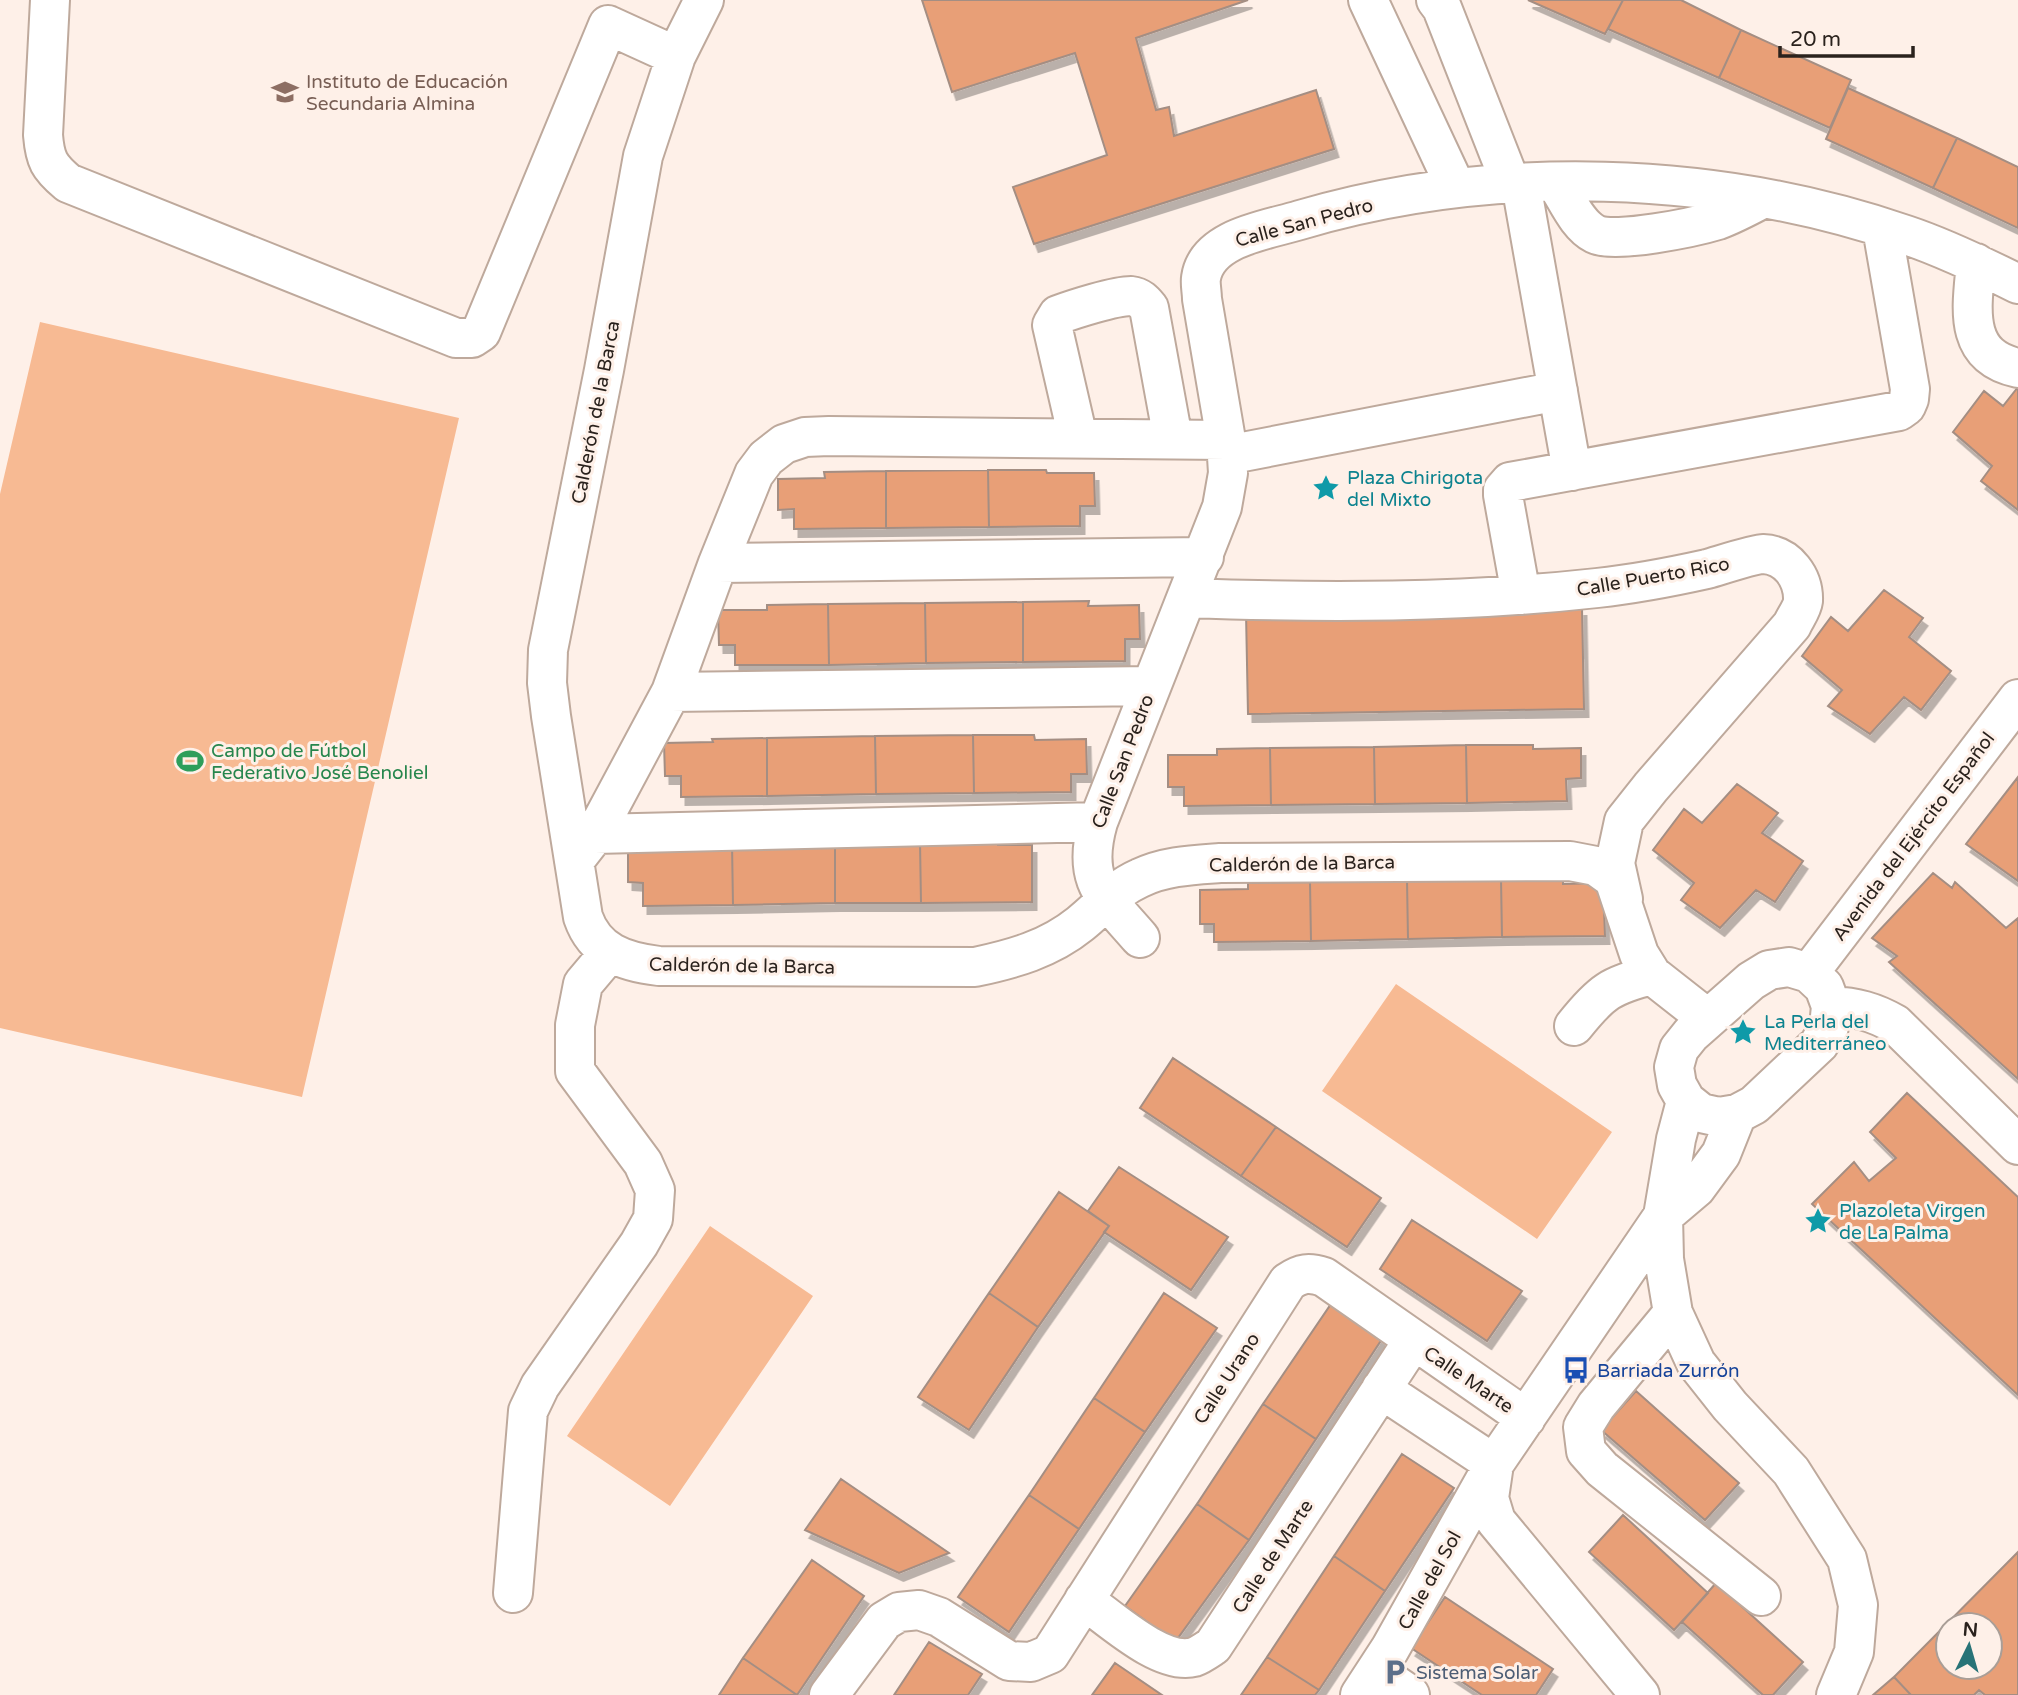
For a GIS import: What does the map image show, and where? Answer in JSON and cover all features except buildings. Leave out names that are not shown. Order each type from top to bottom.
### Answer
[{"type":"street","points":[[50,0],[43,135],[45,154],[53,171],[68,183],[456,338],[472,338],[481,332],[608,25],[677,57]]},
{"type":"street","name":"Calderón de la Barca","points":[[704,0],[677,57],[643,156],[604,370],[548,650],[547,684],[551,716],[584,848],[583,917],[588,931],[598,943],[625,960],[659,966],[975,967],[1012,960],[1047,946],[1079,925],[1106,898],[1140,878],[1179,866],[1220,863],[1570,861],[1596,866],[1614,879],[1639,954],[1652,975],[1708,1019]]},
{"type":"street","points":[[1368,0],[1456,188]]},
{"type":"street","points":[[1436,0],[1529,184],[1572,471]]},
{"type":"street","name":"Calle San Pedro","points":[[1140,938],[1106,898],[1092,875],[1091,847],[1098,822],[1223,507],[1228,473],[1227,447],[1202,299],[1201,276],[1210,255],[1228,242],[1340,208],[1456,188],[1606,181],[1701,188],[1835,213],[1907,235],[1976,263],[2018,284]]},
{"type":"street","points":[[1529,184],[1592,233],[1619,239],[1713,221],[1741,211],[1762,199]]},
{"type":"street","points":[[1521,594],[1503,490],[1510,482],[1899,411],[1906,406],[1910,390],[1882,228]]},
{"type":"street","points":[[1976,263],[1972,311],[1975,337],[1992,358],[2018,368]]},
{"type":"street","points":[[1078,438],[1052,326],[1058,315],[1131,296],[1142,299],[1149,308],[1173,439]]},
{"type":"street","points":[[584,848],[671,692],[754,474],[766,458],[784,444],[805,437],[830,436],[1173,439],[1227,447],[1558,391]]},
{"type":"street","name":"Calle Puerto Rico","points":[[1188,598],[1313,602],[1438,600],[1623,585],[1682,575],[1763,554],[1786,561],[1801,580],[1803,604],[1792,625],[1624,821],[1615,863],[1624,905]]},
{"type":"street","points":[[718,563],[1204,557]]},
{"type":"street","points":[[671,692],[1151,686]]},
{"type":"street","name":"Avenida del Ejército Español","points":[[1809,973],[2018,699]]},
{"type":"street","points":[[584,848],[1098,822]]},
{"type":"street","points":[[513,1593],[528,1411],[540,1386],[639,1244],[653,1219],[655,1189],[643,1163],[575,1071],[575,1025],[583,984],[610,952]]},
{"type":"street","points":[[1789,967],[1809,973],[1824,987],[1831,1006],[1829,1027],[1819,1044],[1754,1105],[1737,1115],[1719,1117],[1701,1113],[1686,1101],[1677,1085],[1674,1067],[1679,1049],[1691,1034],[1751,981],[1769,970],[1789,967]]},
{"type":"street","points":[[1574,1026],[1595,999],[1623,982],[1652,975]]},
{"type":"street","points":[[1831,1006],[1854,1007],[1875,1013],[1895,1024],[2018,1145]]},
{"type":"street","points":[[1686,1101],[1676,1139],[1663,1216],[1664,1259],[1673,1313],[1696,1363],[1731,1406],[1791,1471],[1847,1559],[1858,1605],[1854,1652],[1836,1695]]},
{"type":"street","points":[[1640,1695],[1496,1521],[1489,1498],[1494,1464],[1663,1216],[1696,1188],[1721,1154],[1737,1115]]},
{"type":"street","name":"Calle Urano","points":[[829,1695],[884,1621],[899,1612],[919,1610],[939,1617],[1009,1661],[1031,1662],[1050,1654],[1288,1282],[1298,1275],[1311,1273],[1324,1277],[1413,1341]]},
{"type":"street","points":[[1673,1313],[1596,1406],[1583,1427],[1586,1451],[1602,1469],[1761,1596]]},
{"type":"street","name":"Calle Marte","points":[[1413,1341],[1526,1418]]},
{"type":"street","name":"Calle de Marte","points":[[1084,1600],[1152,1648],[1172,1658],[1193,1657],[1213,1646],[1413,1341]]},
{"type":"street","points":[[1381,1389],[1494,1464]]},
{"type":"street","name":"Calle del Sol","points":[[1368,1683],[1494,1464]]},
{"type":"street","points":[[1368,1683],[1409,1695]]},
{"type":"shaded area","name":"Campo de Fútbol Federativo José Benoliel","points":[[40,322],[459,418],[302,1097],[0,1028],[0,494]]},
{"type":"shaded area","points":[[1396,984],[1612,1132],[1537,1239],[1322,1091]]},
{"type":"shaded area","points":[[710,1226],[813,1296],[670,1506],[567,1436]]},
{"type":"place","name":"Instituto de Educación Secundaria Almina","points":[[285,92]]},
{"type":"place","name":"Plaza Chirigota del Mixto","points":[[1326,488]]},
{"type":"place","name":"Campo de Fútbol Federativo José Benoliel","points":[[190,761]]},
{"type":"place","name":"La Perla del Mediterráneo","points":[[1743,1032]]},
{"type":"place","name":"Plazoleta Virgen de La Palma","points":[[1818,1221]]},
{"type":"place","name":"Barriada Zurrón","points":[[1576,1370]]},
{"type":"place","name":"Sistema Solar","points":[[1395,1672]]}]
